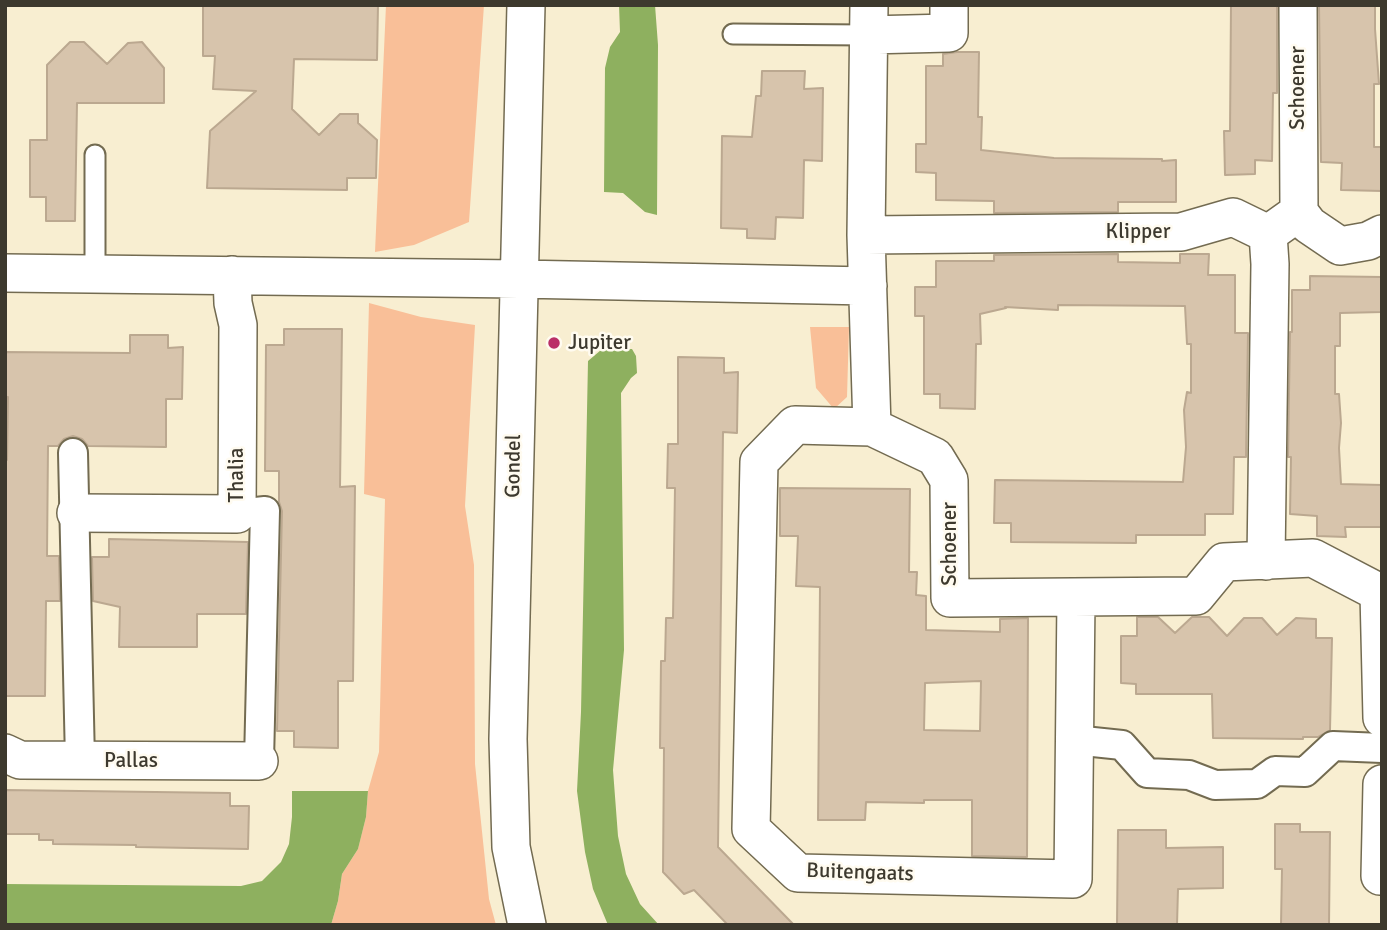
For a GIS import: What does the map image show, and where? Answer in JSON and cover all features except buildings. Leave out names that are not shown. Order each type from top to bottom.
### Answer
[{"type":"street","name":"Gondel","points":[[526,5],[508,739],[511,847],[527,925]]},
{"type":"street","points":[[872,427],[866,235],[869,20],[949,33],[949,5]]},
{"type":"street","name":"Schoener","points":[[1298,5],[1299,212]]},
{"type":"street","points":[[1266,561],[1268,234],[1299,212],[1309,225],[1340,246],[1368,241],[1382,234]]},
{"type":"street","name":"Klipper","points":[[866,235],[1181,232],[1233,217],[1268,234]]},
{"type":"street","points":[[5,273],[613,280],[868,286]]},
{"type":"street","name":"Thalia","points":[[76,513],[236,514],[238,325],[233,303],[232,275]]},
{"type":"street","name":"Buitengaats","points":[[872,427],[795,425],[760,462],[751,830],[798,873],[1073,879],[1076,598]]},
{"type":"street","name":"Schoener","points":[[872,427],[935,457],[949,480],[950,598],[1196,596],[1224,562],[1313,558],[1380,593]]},
{"type":"street","points":[[73,453],[80,761]]},
{"type":"street","points":[[236,514],[265,511],[259,761]]},
{"type":"street","points":[[1380,593],[1382,718]]},
{"type":"street","points":[[1074,740],[1122,745],[1147,773],[1189,775],[1215,785],[1257,784],[1275,771],[1305,772],[1333,746],[1382,748]]},
{"type":"street","name":"Pallas","points":[[5,753],[20,760],[259,761]]},
{"type":"street","points":[[1382,784],[1382,876]]},
{"type":"lane","points":[[733,34],[869,20]]},
{"type":"lane","points":[[95,155],[95,274]]},
{"type":"shaded area","points":[[386,5],[484,5],[469,222],[414,245],[375,252]]},
{"type":"shaded area","points":[[619,5],[655,5],[658,45],[657,215],[645,212],[623,193],[604,192],[605,68],[610,47],[620,32]]},
{"type":"shaded area","points":[[369,303],[421,317],[475,325],[465,506],[474,565],[475,764],[489,899],[496,925],[331,925],[342,874],[358,849],[366,817],[368,791],[379,752],[385,499],[364,494]]},
{"type":"shaded area","points":[[810,327],[849,327],[847,397],[834,409],[816,388]]},
{"type":"shaded area","points":[[632,349],[636,356],[637,373],[621,393],[624,650],[613,770],[618,836],[626,874],[640,904],[659,925],[608,925],[593,889],[577,791],[588,361],[601,350]]},
{"type":"shaded area","points":[[292,791],[368,791],[366,817],[358,849],[342,874],[331,925],[5,925],[5,884],[241,886],[262,881],[281,862],[289,844]]},
{"type":"place","name":"Jupiter","points":[[554,343]]}]
